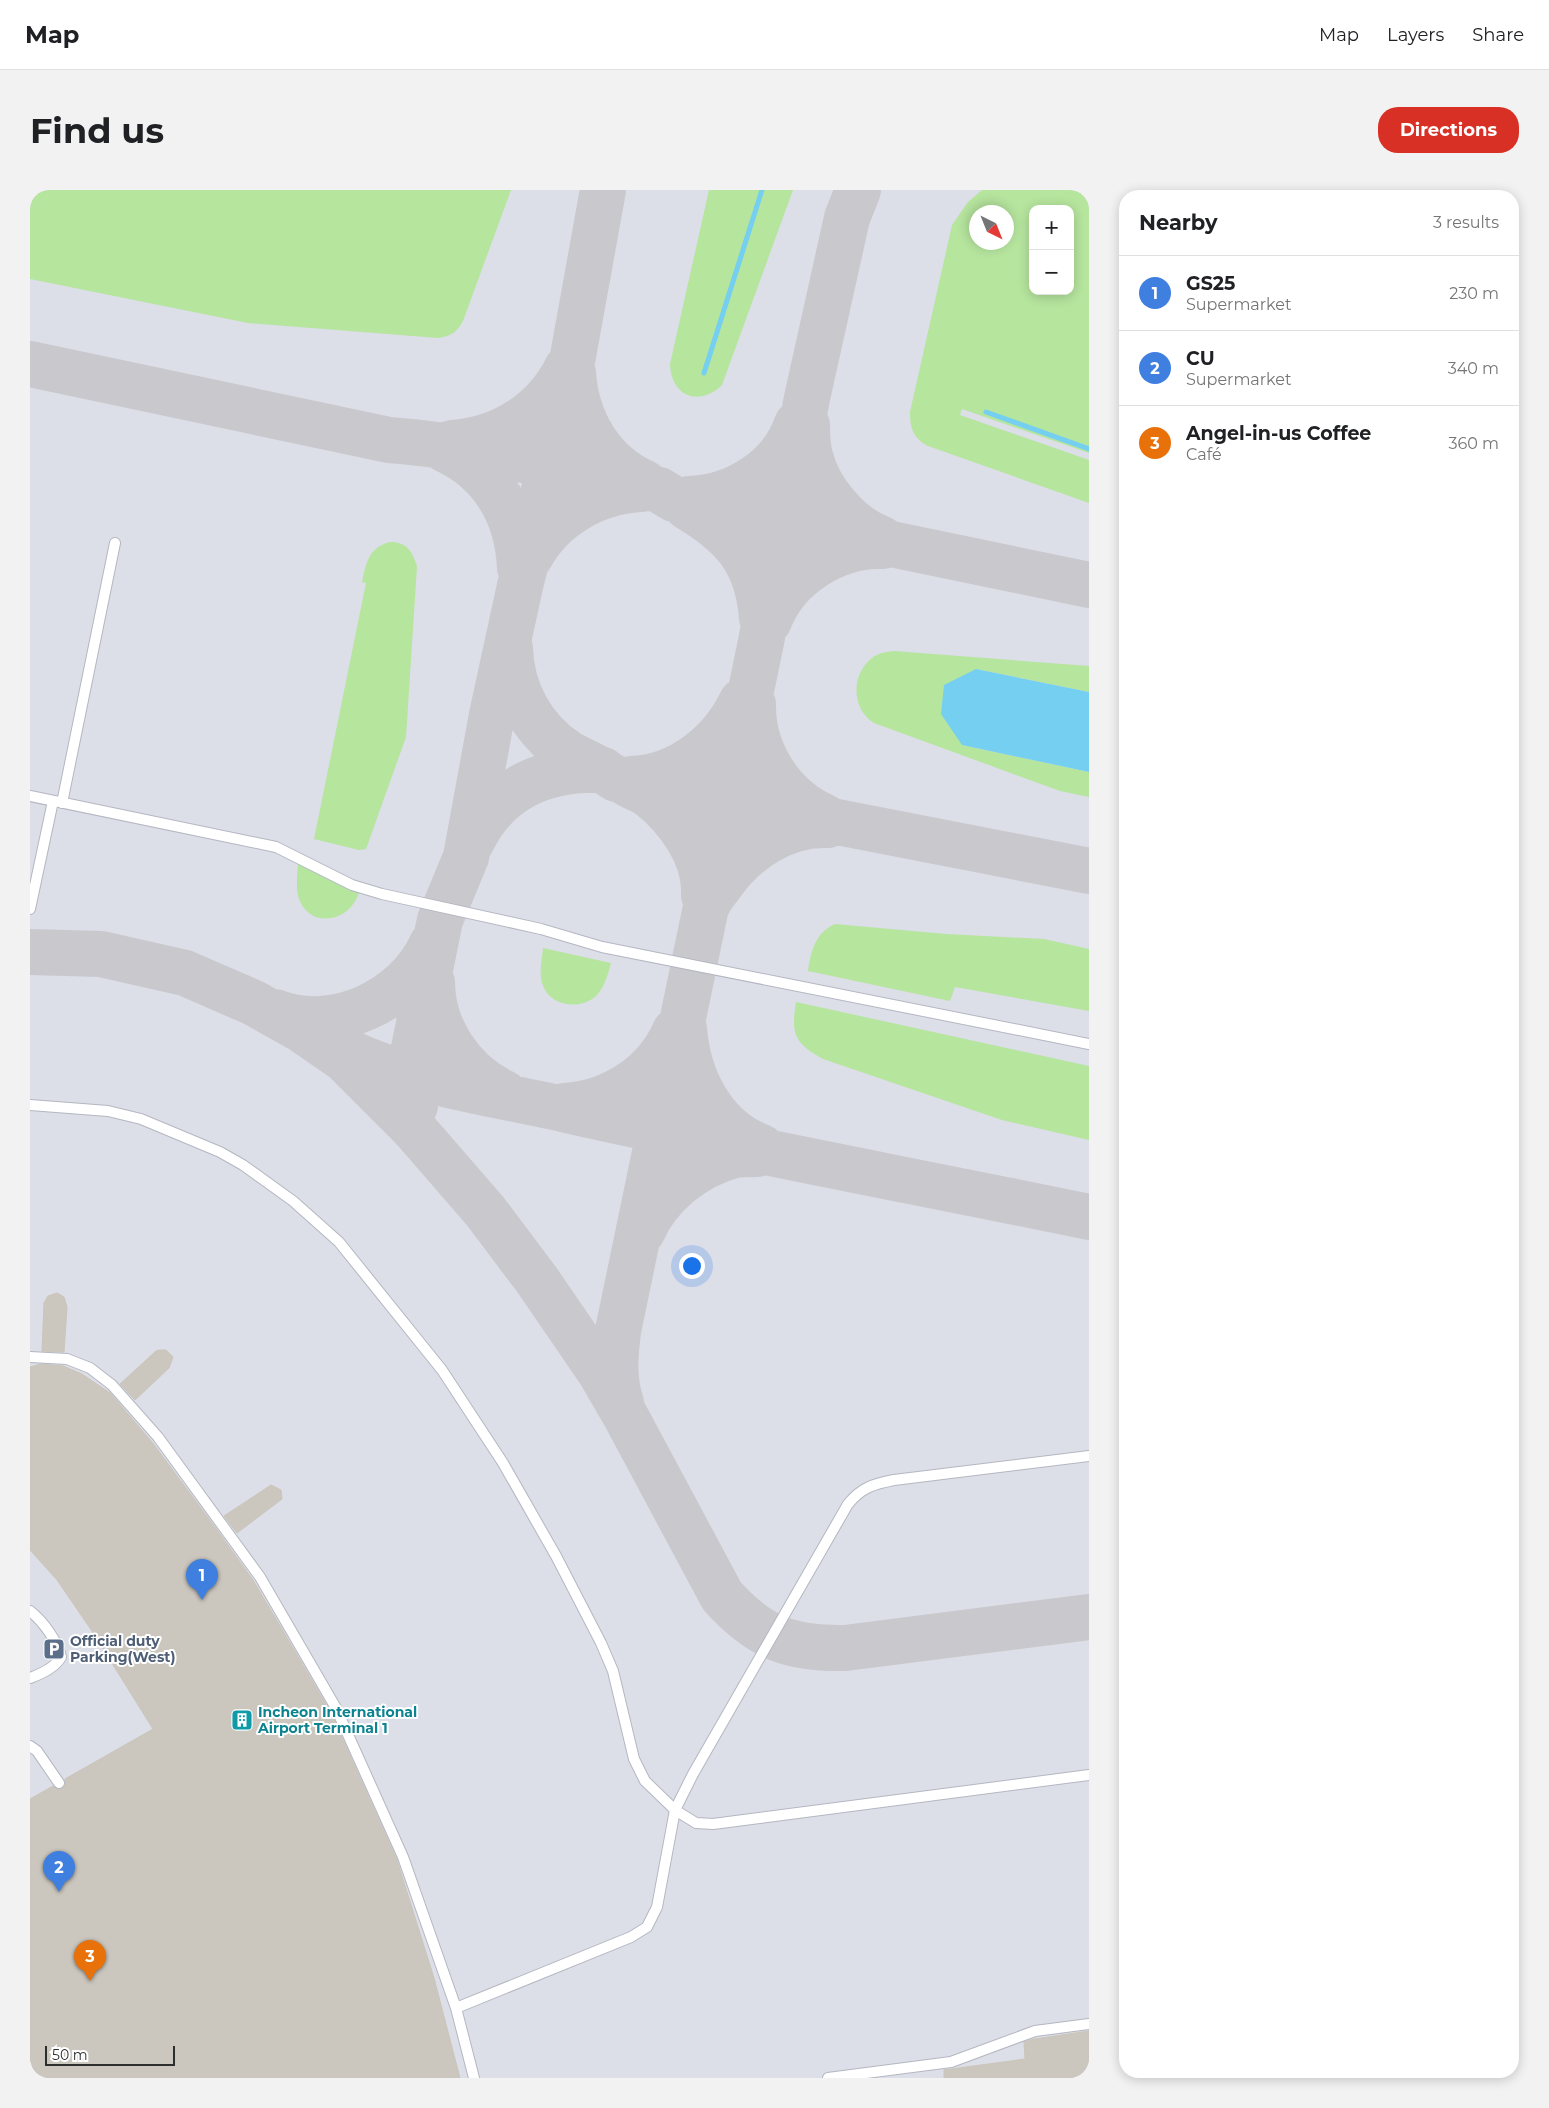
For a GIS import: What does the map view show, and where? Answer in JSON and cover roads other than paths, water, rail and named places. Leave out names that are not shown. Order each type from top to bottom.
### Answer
[{"type":"lane","points":[[30,909],[57,802],[115,543]]},
{"type":"lane","points":[[30,796],[276,847],[352,885],[540,929],[602,946],[1089,1044]]},
{"type":"lane","points":[[30,1105],[98,1110],[141,1119],[220,1152],[243,1165],[293,1201],[339,1242],[442,1370],[503,1463],[556,1556],[601,1643],[613,1671],[634,1759],[645,1781],[675,1810],[696,1823],[713,1824],[1089,1775]]},
{"type":"lane","points":[[30,1357],[67,1359],[90,1368],[112,1385],[158,1437],[260,1577],[340,1716],[403,1856],[456,2008],[474,2078]]},
{"type":"lane","points":[[456,2008],[631,1937],[647,1927],[657,1907],[675,1810],[698,1766],[848,1504],[863,1488],[872,1484],[894,1480],[1089,1456]]},
{"type":"lane","points":[[30,1612],[37,1616],[59,1650],[61,1657],[52,1666],[30,1678]]},
{"type":"lane","points":[[30,1746],[37,1751],[59,1783]]},
{"type":"lane","points":[[828,2078],[951,2062],[1036,2031],[1089,2024]]},
{"type":"water","points":[[976,669],[1089,692],[1089,772],[962,745],[941,714],[944,685]]},
{"type":"waterway","points":[[704,373],[762,190]]},
{"type":"waterway","points":[[986,412],[1089,449]]},
{"type":"place","name":"GS25","points":[[202,1600]]},
{"type":"place","name":"Official duty Parking(West)","points":[[54,1649]]},
{"type":"place","name":"Incheon International Airport Terminal 1","points":[[242,1720]]},
{"type":"place","name":"CU","points":[[59,1892]]},
{"type":"place","name":"Angel-in-us Coffee","points":[[90,1981]]}]
